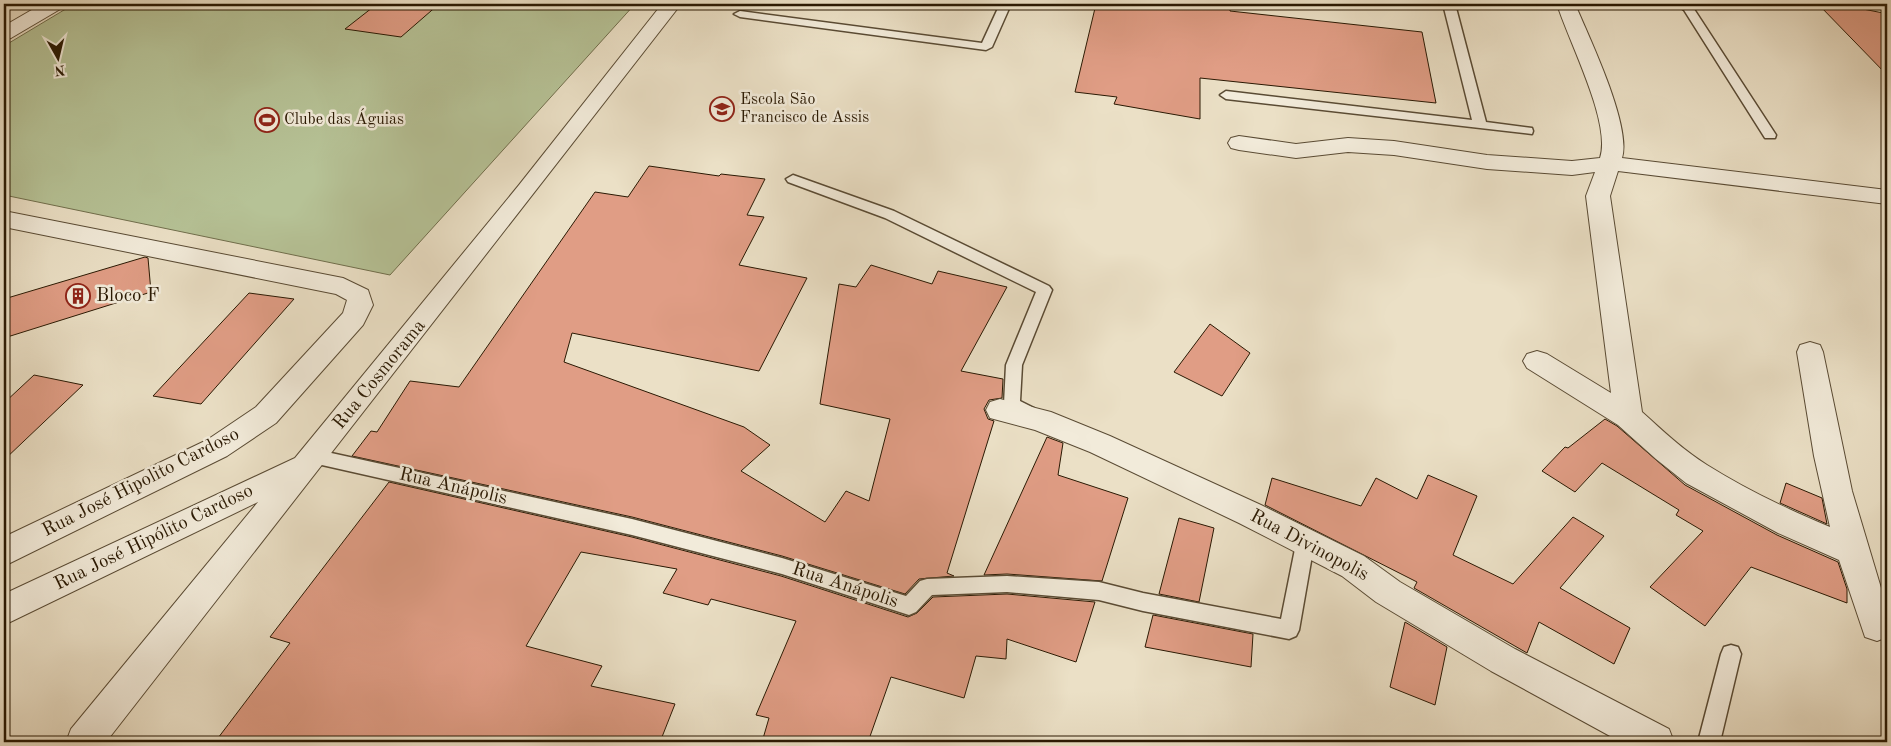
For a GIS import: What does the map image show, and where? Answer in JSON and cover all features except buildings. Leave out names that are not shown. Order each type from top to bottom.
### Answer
[{"type":"street","points":[[4,34],[55,4]]},
{"type":"street","name":"Rua Cosmorama","points":[[84,742],[308,461],[435,308],[672,4]]},
{"type":"street","points":[[1566,4],[1608,114],[1614,148],[1598,196],[1628,417]]},
{"type":"street","points":[[1239,143],[1296,151],[1348,146],[1394,148],[1487,162],[1572,168],[1610,163],[1887,198]]},
{"type":"street","name":"Rua José Hipolito Cardoso","points":[[4,219],[343,287],[359,296],[360,305],[354,318],[266,415],[249,428],[217,448],[4,552]]},
{"type":"street","points":[[1810,352],[1829,460],[1852,551],[1877,626]]},
{"type":"street","points":[[1537,360],[1628,417],[1666,451],[1697,474],[1790,524],[1852,551]]},
{"type":"street","name":"Rua Divinopolis","points":[[1000,410],[1041,420],[1100,444],[1250,514],[1306,544],[1353,566],[1388,592],[1503,660],[1656,742]]},
{"type":"street","name":"Rua José Hipólito Cardoso","points":[[4,610],[308,461]]},
{"type":"lane","points":[[740,14],[986,47],[1005,4]]},
{"type":"lane","points":[[1448,4],[1480,125]]},
{"type":"lane","points":[[1681,4],[1688,8],[1770,136]]},
{"type":"lane","points":[[1226,95],[1528,131]]},
{"type":"lane","points":[[793,179],[837,192],[948,240],[1044,290],[1014,366],[1012,404],[1041,420]]},
{"type":"lane","name":"Rua Anápolis","points":[[308,461],[641,529],[782,566],[909,606],[927,587],[1007,584],[1099,591],[1143,602],[1289,630],[1306,544]]},
{"type":"lane","points":[[1709,742],[1731,654]]},
{"type":"green space","name":"Clube das Águias","points":[[74,4],[635,4],[390,275],[4,195],[4,46]]},
{"type":"place","name":"Escola São Francisco de Assis","points":[[722,109]]},
{"type":"place","name":"Clube das Águias","points":[[267,120]]},
{"type":"place","name":"Bloco F","points":[[78,296]]}]
